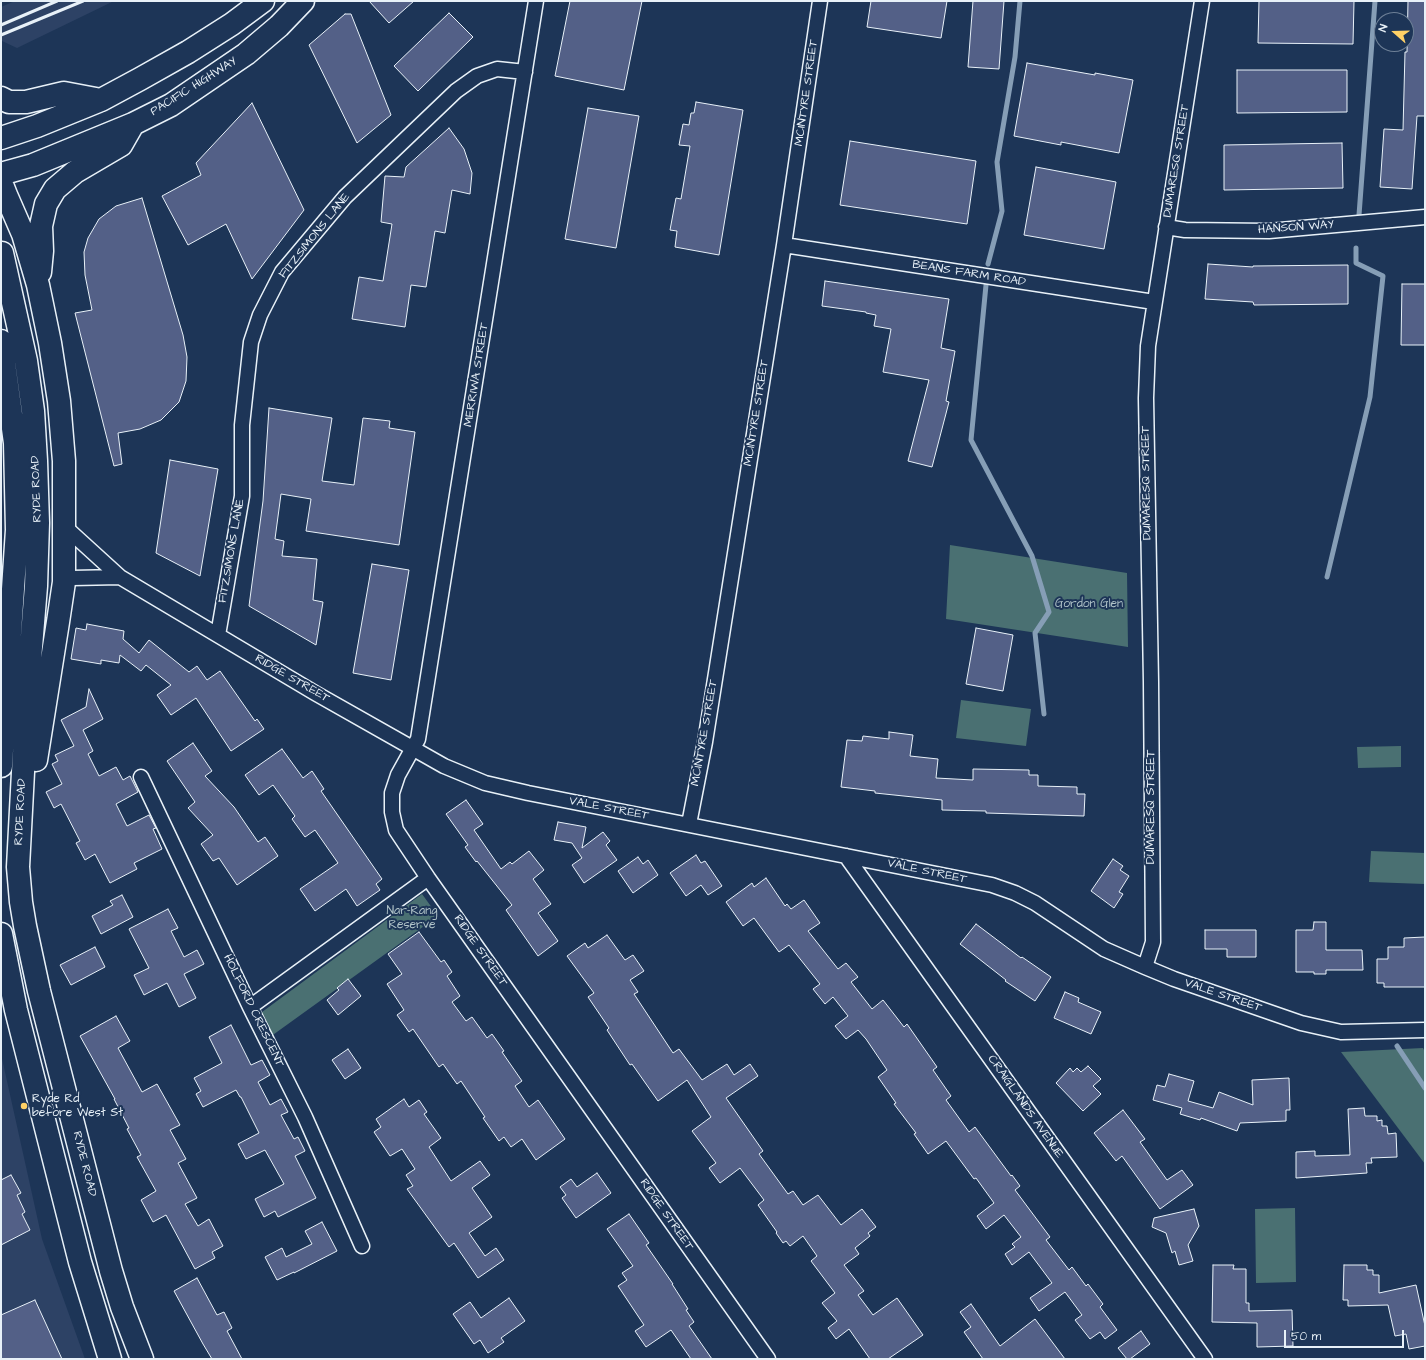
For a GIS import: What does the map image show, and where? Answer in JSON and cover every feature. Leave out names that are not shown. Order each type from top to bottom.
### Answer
[{"type":"highway","points":[[1,138],[37,126],[101,100],[188,52],[232,24],[263,1]]},
{"type":"highway","name":"PACIFIC HIGHWAY","points":[[1,174],[32,165],[133,124],[171,105],[246,54],[279,26],[304,1]]},
{"type":"highway","points":[[1,98],[9,102],[26,102],[64,93],[101,100]]},
{"type":"highway","points":[[38,285],[42,251],[41,226],[46,204],[55,189],[75,172],[121,145],[133,124]]},
{"type":"highway","points":[[1,182],[23,234],[38,285],[50,343],[59,401],[64,461],[64,582],[18,867]]},
{"type":"highway","points":[[1,222],[13,225],[23,234]]},
{"type":"highway","name":"RYDE ROAD","points":[[2,253],[27,368],[33,411],[36,461],[38,523],[36,586],[27,696],[18,867],[25,926],[39,992],[111,1271],[122,1308],[142,1359]]},
{"type":"highway","name":"RYDE ROAD","points":[[1,341],[15,443],[17,530],[1,766]]},
{"type":"highway","points":[[1,936],[16,1010],[80,1262],[110,1359]]},
{"type":"street","name":"MERRIWA STREET","points":[[412,748],[418,739],[536,1]]},
{"type":"street","name":"MCINTYRE STREET","points":[[689,824],[706,735],[784,245],[820,1]]},
{"type":"street","name":"DUMARESQ STREET","points":[[1145,967],[1153,942],[1151,674],[1146,398],[1148,346],[1202,1]]},
{"type":"street","name":"FITZSIMONS LANE","points":[[218,635],[242,496],[242,425],[251,342],[260,315],[282,272],[346,197],[456,91],[477,76],[497,69],[525,72]]},
{"type":"street","name":"HANSON WAY","points":[[1166,227],[1185,230],[1269,231],[1425,217]]},
{"type":"street","name":"BEANS FARM ROAD","points":[[784,245],[1154,302]]},
{"type":"street","name":"RIDGE STREET","points":[[64,526],[120,577],[412,748],[398,775],[392,793],[392,812],[396,830],[428,878],[768,1359]]},
{"type":"street","points":[[64,582],[72,578],[120,577]]},
{"type":"street","name":"VALE STREET","points":[[412,748],[444,766],[485,783],[528,793],[689,824],[992,886],[1015,893],[1035,903],[1104,949],[1174,979],[1293,1021],[1321,1029],[1341,1032],[1425,1030]]},
{"type":"street","name":"HOLFORD CRESCENT","points":[[141,777],[250,1007],[305,1117],[362,1246]]},
{"type":"street","name":"CRAIGLANDS AVENUE","points":[[846,856],[1205,1359]]},
{"type":"street","points":[[250,1007],[428,878]]},
{"type":"shaded area","points":[[15,1],[114,1],[17,48],[1,41],[1,7]]},
{"type":"shaded area","points":[[1,1054],[42,1239],[85,1359],[1,1359]]},
{"type":"green space","name":"Gordon Glen","points":[[950,545],[1127,573],[1128,647],[946,619]]},
{"type":"green space","points":[[961,700],[1031,709],[1026,746],[956,738]]},
{"type":"green space","points":[[1401,746],[1401,767],[1358,768],[1357,747]]},
{"type":"green space","points":[[1371,851],[1425,853],[1425,884],[1369,882]]},
{"type":"green space","name":"Nar-Rang Reserve","points":[[422,894],[438,916],[270,1037],[258,1015]]},
{"type":"green space","points":[[1423,1048],[1425,1052],[1425,1164],[1341,1052]]},
{"type":"green space","points":[[1295,1208],[1296,1282],[1256,1283],[1255,1209]]},
{"type":"building","points":[[369,1],[414,1],[389,23]]},
{"type":"building","points":[[570,1],[642,1],[624,90],[555,76]]},
{"type":"building","points":[[871,1],[947,1],[941,38],[867,27]]},
{"type":"building","points":[[973,1],[1004,1],[999,69],[968,67]]},
{"type":"building","points":[[1259,1],[1354,1],[1353,44],[1258,43]]},
{"type":"building","points":[[1408,1],[1425,1],[1425,116],[1417,116],[1412,189],[1380,187],[1384,129],[1403,130],[1405,52],[1414,52],[1414,12],[1408,12]]},
{"type":"building","points":[[449,13],[473,37],[418,91],[394,66]]},
{"type":"building","points":[[345,14],[351,14],[391,115],[357,143],[309,45]]},
{"type":"building","points":[[1027,63],[1133,80],[1119,153],[1061,142],[1061,145],[1014,136]]},
{"type":"building","points":[[1237,70],[1347,70],[1347,112],[1237,113]]},
{"type":"building","points":[[696,102],[743,110],[719,255],[675,247],[677,231],[670,230],[676,198],[681,199],[690,146],[679,145],[683,124],[689,125],[691,113],[694,113]]},
{"type":"building","points":[[252,103],[304,210],[252,279],[226,224],[188,245],[162,196],[201,175],[196,163]]},
{"type":"building","points":[[588,108],[639,116],[616,248],[565,239]]},
{"type":"building","points":[[449,128],[464,149],[472,173],[470,194],[452,190],[445,233],[435,231],[426,287],[411,285],[405,327],[352,319],[359,277],[383,281],[392,224],[381,222],[385,176],[404,177],[406,167]]},
{"type":"building","points":[[850,141],[976,161],[967,224],[840,205]]},
{"type":"building","points":[[1342,143],[1343,188],[1224,190],[1224,145]]},
{"type":"building","points":[[1036,167],[1116,182],[1104,249],[1024,235]]},
{"type":"building","points":[[142,198],[183,335],[187,357],[186,381],[179,402],[161,420],[140,429],[118,433],[122,464],[114,466],[75,313],[92,310],[85,275],[84,252],[88,238],[99,219],[116,206]]},
{"type":"building","points":[[1208,264],[1253,267],[1348,265],[1348,304],[1254,305],[1253,302],[1205,299]]},
{"type":"building","points":[[825,281],[949,299],[941,348],[955,351],[946,401],[949,402],[932,467],[908,461],[929,380],[883,372],[891,329],[874,326],[876,315],[866,312],[822,306]]},
{"type":"building","points":[[1402,284],[1425,284],[1425,345],[1401,345]]},
{"type":"building","points":[[269,408],[332,418],[322,481],[354,485],[363,418],[390,421],[389,428],[415,432],[399,545],[306,531],[311,499],[281,494],[275,539],[284,541],[282,556],[317,559],[313,600],[323,602],[316,645],[249,606],[263,501]]},
{"type":"building","points":[[170,460],[218,469],[200,576],[156,553]]},
{"type":"building","points":[[372,564],[409,570],[391,680],[353,673]]},
{"type":"building","points":[[87,624],[124,631],[123,639],[139,653],[149,640],[189,672],[197,666],[207,680],[220,671],[255,721],[257,719],[264,729],[231,751],[196,698],[171,715],[157,695],[171,685],[146,665],[141,671],[120,655],[119,663],[101,660],[101,664],[71,659],[76,628],[86,630]]},
{"type":"building","points":[[976,628],[1013,635],[1003,691],[966,684]]},
{"type":"building","points":[[89,689],[103,719],[83,730],[93,751],[88,754],[99,776],[116,767],[123,780],[130,776],[138,792],[116,804],[127,826],[149,815],[156,828],[153,829],[162,849],[134,863],[137,869],[110,883],[95,854],[85,860],[76,843],[80,841],[61,804],[54,808],[46,792],[62,784],[52,764],[58,761],[55,755],[74,746],[61,720],[86,707]]},
{"type":"building","points":[[889,732],[913,735],[910,756],[938,759],[936,778],[973,780],[973,769],[1029,770],[1029,775],[1038,775],[1038,786],[1077,787],[1077,794],[1085,794],[1084,816],[942,810],[942,800],[875,793],[875,791],[841,787],[847,740],[862,741],[863,736],[889,739]]},
{"type":"building","points":[[193,743],[212,771],[205,776],[234,807],[258,842],[265,837],[278,856],[237,885],[219,858],[213,861],[201,844],[213,835],[188,808],[195,802],[167,761]]},
{"type":"building","points":[[282,749],[303,778],[312,771],[324,789],[321,791],[382,879],[376,884],[380,890],[357,906],[346,889],[315,911],[300,889],[338,863],[315,830],[305,837],[292,819],[295,816],[273,785],[259,795],[245,775]]},
{"type":"building","points":[[466,800],[483,824],[474,830],[501,869],[510,862],[512,864],[529,851],[544,870],[533,879],[551,904],[538,913],[558,941],[538,956],[506,910],[512,905],[465,847],[468,845],[446,814]]},
{"type":"building","points":[[558,822],[586,827],[582,848],[603,832],[610,841],[606,845],[617,860],[584,883],[572,865],[582,858],[572,843],[554,840]]},
{"type":"building","points":[[696,855],[701,863],[705,861],[722,886],[708,895],[701,885],[686,896],[670,873]]},
{"type":"building","points":[[638,857],[643,864],[648,860],[658,875],[633,893],[618,871]]},
{"type":"building","points":[[1113,859],[1123,866],[1120,870],[1129,876],[1119,892],[1123,894],[1114,908],[1091,891]]},
{"type":"building","points":[[766,878],[785,906],[787,904],[791,909],[804,900],[820,923],[808,931],[838,969],[846,963],[858,977],[851,982],[872,1009],[883,1000],[904,1027],[907,1024],[937,1067],[933,1070],[951,1096],[946,1100],[969,1132],[975,1127],[1011,1176],[1012,1175],[1020,1186],[1015,1190],[1050,1237],[1046,1240],[1069,1270],[1072,1267],[1086,1286],[1088,1284],[1103,1304],[1100,1307],[1117,1330],[1105,1339],[1100,1332],[1090,1339],[1075,1320],[1082,1315],[1065,1292],[1039,1311],[1030,1298],[1052,1283],[1029,1252],[1012,1265],[1005,1254],[1015,1247],[1012,1244],[1021,1237],[1004,1215],[986,1229],[977,1216],[994,1203],[976,1178],[974,1179],[946,1141],[928,1154],[914,1134],[916,1133],[894,1104],[896,1103],[878,1077],[887,1070],[866,1039],[858,1030],[846,1039],[835,1026],[848,1016],[833,997],[825,1004],[813,989],[820,984],[789,945],[779,952],[754,918],[743,926],[726,902],[752,883],[754,887]]},
{"type":"building","points":[[122,895],[133,917],[101,934],[92,916],[113,905],[110,901]]},
{"type":"building","points":[[168,909],[178,928],[171,931],[184,957],[197,950],[204,964],[184,974],[196,998],[179,1007],[167,983],[144,995],[134,975],[149,968],[129,929]]},
{"type":"building","points":[[1314,922],[1326,922],[1326,950],[1362,950],[1363,970],[1326,970],[1326,974],[1296,972],[1296,930],[1313,930]]},
{"type":"building","points":[[976,924],[1021,958],[1022,957],[1051,977],[1035,1001],[1005,981],[1006,980],[960,944]]},
{"type":"building","points":[[1205,930],[1256,930],[1256,957],[1227,957],[1227,949],[1205,949]]},
{"type":"building","points":[[419,932],[441,962],[444,960],[452,972],[447,976],[460,996],[452,1002],[466,1021],[472,1017],[487,1038],[492,1034],[504,1051],[502,1052],[522,1081],[515,1086],[529,1107],[538,1100],[565,1139],[536,1160],[522,1139],[511,1147],[504,1137],[499,1141],[483,1118],[485,1117],[461,1081],[457,1084],[443,1064],[439,1067],[413,1029],[409,1032],[397,1015],[404,1010],[387,984],[402,974],[388,954]]},
{"type":"building","points":[[607,935],[625,960],[633,955],[644,971],[630,980],[638,992],[634,994],[673,1053],[679,1049],[702,1080],[727,1064],[734,1075],[750,1064],[758,1076],[726,1098],[763,1151],[759,1154],[788,1194],[793,1191],[803,1205],[818,1195],[841,1225],[862,1209],[876,1227],[868,1233],[870,1236],[855,1248],[859,1254],[844,1265],[864,1291],[858,1295],[873,1315],[897,1298],[923,1335],[888,1359],[870,1359],[849,1329],[836,1339],[828,1328],[837,1321],[822,1303],[835,1293],[811,1261],[817,1256],[803,1236],[790,1246],[786,1241],[783,1243],[758,1205],[764,1200],[740,1168],[720,1183],[709,1168],[716,1163],[692,1131],[711,1117],[687,1080],[658,1101],[632,1064],[630,1065],[607,1030],[609,1028],[588,997],[594,993],[567,956],[585,943],[588,948]]},
{"type":"building","points":[[1425,937],[1425,987],[1384,987],[1384,983],[1377,983],[1377,959],[1388,959],[1388,947],[1404,947],[1404,938]]},
{"type":"building","points":[[95,947],[105,967],[71,985],[60,965]]},
{"type":"building","points":[[348,979],[361,996],[338,1015],[327,1000],[339,990],[337,988]]},
{"type":"building","points":[[1065,992],[1079,998],[1078,1002],[1101,1012],[1091,1034],[1054,1018]]},
{"type":"building","points":[[116,1016],[130,1041],[118,1048],[142,1092],[157,1084],[180,1125],[170,1130],[186,1159],[178,1163],[197,1198],[185,1204],[198,1226],[209,1219],[223,1246],[212,1252],[215,1258],[195,1269],[166,1215],[153,1222],[141,1200],[156,1191],[137,1157],[141,1155],[127,1129],[129,1128],[115,1099],[80,1036]]},
{"type":"building","points":[[231,1025],[251,1065],[262,1060],[270,1075],[258,1082],[270,1105],[281,1099],[288,1112],[281,1115],[294,1139],[298,1137],[305,1151],[295,1156],[316,1198],[278,1217],[275,1211],[264,1217],[255,1199],[284,1184],[265,1150],[246,1159],[238,1144],[259,1133],[241,1097],[236,1090],[203,1107],[196,1094],[201,1091],[194,1078],[222,1063],[209,1037]]},
{"type":"building","points":[[348,1049],[361,1068],[345,1079],[332,1060]]},
{"type":"building","points":[[1088,1066],[1101,1079],[1093,1086],[1101,1094],[1083,1111],[1056,1083],[1070,1068],[1073,1072],[1077,1068],[1081,1072]]},
{"type":"building","points":[[1169,1074],[1194,1081],[1188,1101],[1213,1108],[1219,1092],[1253,1105],[1252,1080],[1289,1078],[1290,1110],[1286,1110],[1286,1121],[1240,1123],[1237,1131],[1201,1118],[1200,1120],[1180,1114],[1182,1108],[1153,1100],[1157,1085],[1165,1087]]},
{"type":"building","points":[[404,1099],[409,1107],[419,1100],[427,1112],[424,1114],[441,1138],[429,1147],[451,1181],[480,1161],[490,1175],[472,1188],[492,1217],[469,1233],[485,1256],[496,1248],[504,1260],[478,1278],[454,1243],[449,1247],[407,1189],[413,1186],[406,1175],[415,1169],[402,1149],[390,1156],[374,1132],[381,1127],[376,1119]]},
{"type":"building","points":[[1364,1108],[1365,1116],[1377,1116],[1377,1121],[1382,1120],[1382,1126],[1387,1126],[1388,1134],[1396,1133],[1397,1157],[1371,1158],[1372,1163],[1366,1163],[1367,1173],[1296,1178],[1296,1152],[1315,1151],[1315,1156],[1350,1155],[1348,1109]]},
{"type":"building","points":[[1123,1110],[1145,1139],[1140,1142],[1167,1180],[1182,1170],[1193,1185],[1160,1209],[1122,1156],[1116,1161],[1094,1133]]},
{"type":"building","points":[[597,1173],[611,1193],[576,1218],[562,1198],[566,1195],[560,1187],[571,1179],[577,1187]]},
{"type":"building","points":[[11,1175],[21,1193],[17,1195],[25,1212],[22,1214],[30,1230],[1,1245],[1,1180]]},
{"type":"building","points":[[1194,1209],[1199,1226],[1188,1245],[1193,1261],[1179,1265],[1175,1251],[1172,1253],[1166,1233],[1152,1227],[1154,1218]]},
{"type":"building","points":[[629,1214],[649,1243],[646,1245],[688,1309],[686,1310],[694,1322],[689,1326],[712,1359],[691,1359],[671,1330],[646,1347],[635,1331],[644,1325],[618,1286],[627,1280],[622,1273],[633,1266],[607,1229]]},
{"type":"building","points":[[322,1222],[337,1251],[277,1280],[265,1257],[282,1248],[286,1257],[312,1244],[305,1231]]},
{"type":"building","points":[[1213,1265],[1234,1265],[1233,1269],[1246,1269],[1246,1303],[1249,1303],[1249,1311],[1292,1310],[1293,1346],[1257,1347],[1257,1323],[1212,1322]]},
{"type":"building","points":[[1344,1265],[1367,1265],[1367,1270],[1373,1270],[1373,1275],[1379,1275],[1379,1293],[1416,1285],[1425,1326],[1425,1346],[1409,1349],[1406,1334],[1395,1336],[1388,1305],[1348,1306],[1348,1300],[1343,1300]]},
{"type":"building","points":[[197,1278],[217,1315],[224,1312],[232,1328],[227,1331],[242,1359],[212,1359],[203,1344],[174,1291]]},
{"type":"building","points":[[509,1298],[525,1321],[501,1338],[504,1342],[488,1353],[480,1340],[474,1344],[453,1314],[470,1302],[481,1318]]},
{"type":"building","points":[[35,1300],[62,1359],[1,1359],[1,1315]]},
{"type":"building","points":[[971,1304],[1000,1346],[1035,1319],[1065,1359],[983,1359],[964,1332],[971,1327],[960,1312]]},
{"type":"building","points":[[1141,1331],[1150,1344],[1130,1359],[1127,1359],[1118,1348]]},
{"type":"waterway","points":[[988,264],[1002,211],[997,162],[1015,57],[1020,1]]},
{"type":"waterway","points":[[1359,215],[1375,1]]},
{"type":"waterway","points":[[1327,577],[1370,397],[1383,276],[1356,263],[1356,248]]},
{"type":"waterway","points":[[986,285],[971,440],[1032,556],[1049,612],[1035,633],[1044,714]]},
{"type":"waterway","points":[[1397,1046],[1425,1088]]},
{"type":"railway","points":[[1,25],[57,1]]},
{"type":"railway","points":[[1,35],[83,1]]},
{"type":"place","name":"Ryde Rd before West St","points":[[24,1106]]}]
